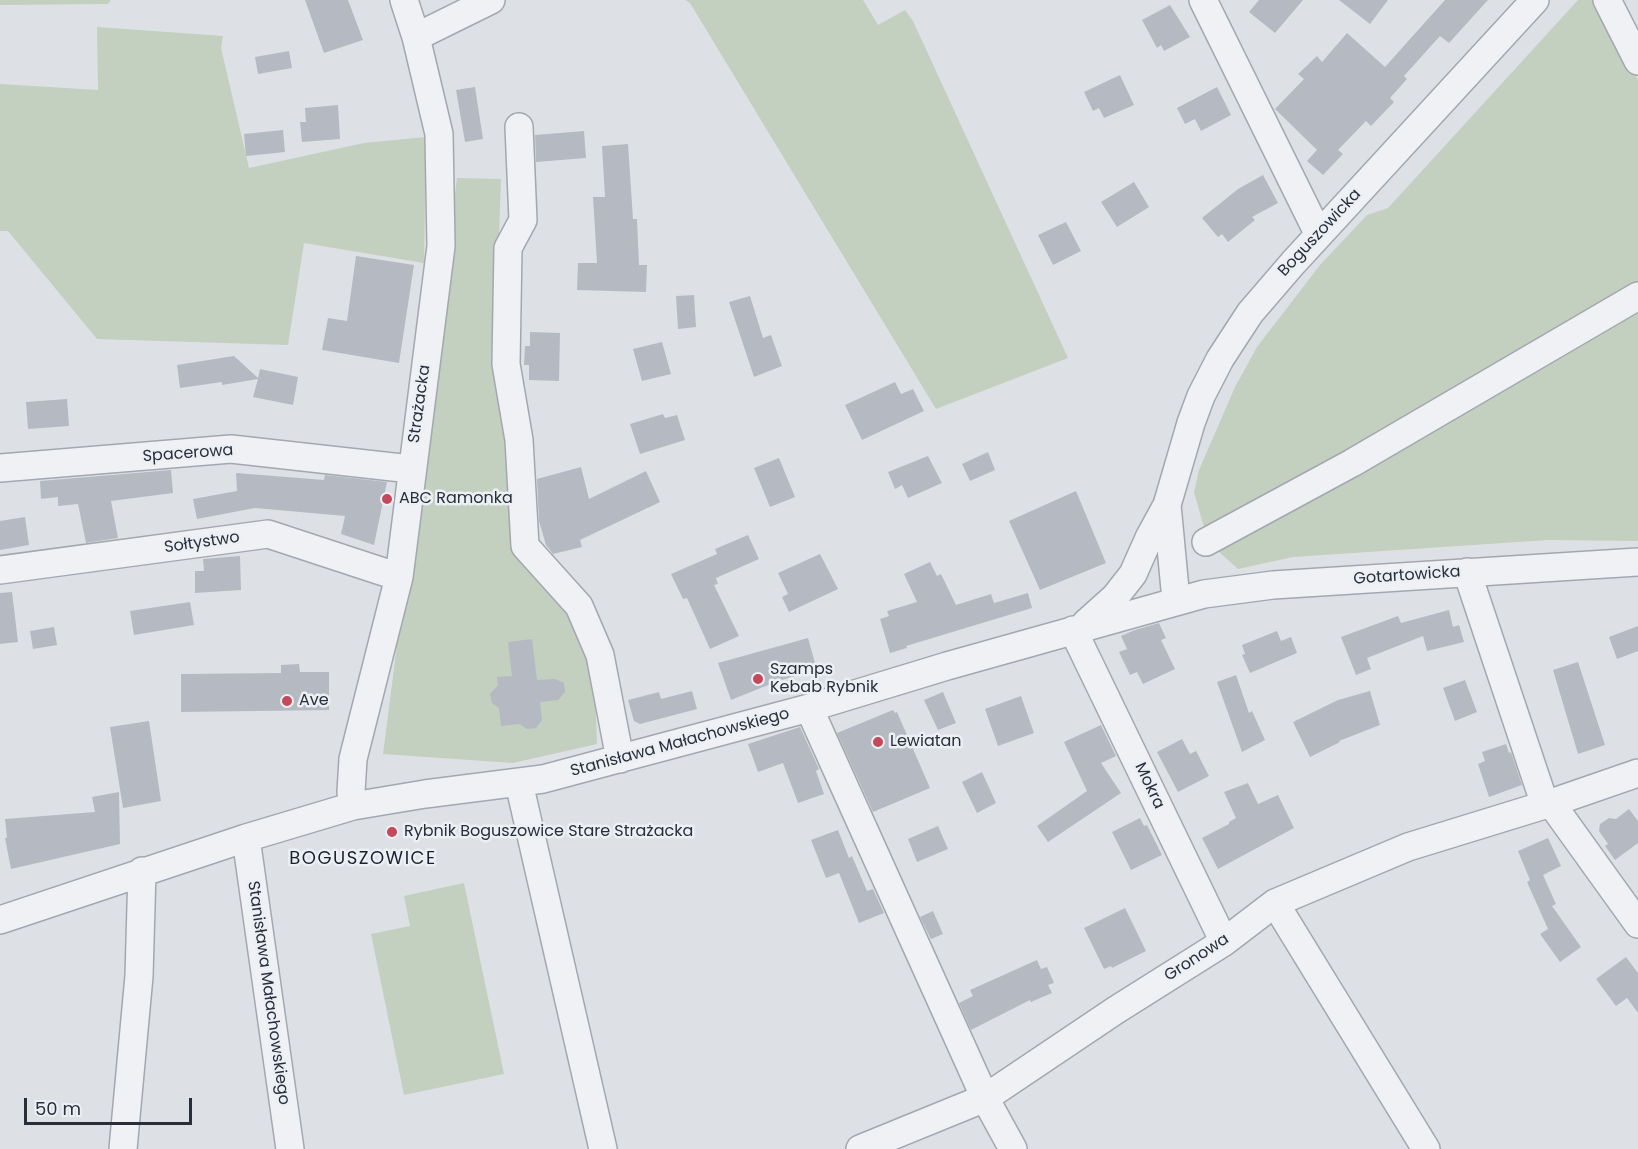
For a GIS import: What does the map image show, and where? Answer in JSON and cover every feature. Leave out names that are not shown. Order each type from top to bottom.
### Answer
[{"type":"street","name":"Strażacka","points":[[353,806],[351,783],[353,759],[399,577],[441,246],[439,134],[416,37],[404,0]]},
{"type":"street","points":[[416,37],[491,0]]},
{"type":"street","points":[[1203,0],[1319,235]]},
{"type":"street","name":"Boguszowicka","points":[[1077,629],[1125,586],[1142,559],[1149,538],[1167,505],[1201,396],[1220,359],[1250,313],[1535,0]]},
{"type":"street","points":[[1607,0],[1638,61]]},
{"type":"street","points":[[519,127],[523,220],[508,248],[506,364],[519,440],[525,546],[579,606],[600,655],[620,759]]},
{"type":"street","points":[[1206,542],[1352,463],[1638,296]]},
{"type":"street","name":"Spacerowa","points":[[0,468],[231,449],[411,469]]},
{"type":"street","name":"Boguszowicka","points":[[1167,505],[1167,603]]},
{"type":"street","name":"Sołtystwo","points":[[0,570],[268,534],[399,577]]},
{"type":"street","points":[[1142,559],[1146,583],[1167,603]]},
{"type":"street","name":"Gotartowicka","points":[[1167,603],[1235,588],[1638,562]]},
{"type":"street","points":[[1467,572],[1548,804],[1638,924]]},
{"type":"street","name":"Stanisława Małachowskiego","points":[[0,920],[246,837],[353,806],[543,779],[809,708],[1167,603]]},
{"type":"street","name":"Mokra","points":[[1077,629],[1224,942]]},
{"type":"street","points":[[809,708],[985,1098],[1013,1149]]},
{"type":"street","name":"Gronowa","points":[[860,1149],[985,1098],[1116,1010],[1224,942],[1275,903],[1408,847],[1548,804],[1638,773]]},
{"type":"street","points":[[519,783],[603,1149]]},
{"type":"street","name":"Stanisława Małachowskiego","points":[[246,837],[290,1149]]},
{"type":"street","points":[[123,1149],[140,976],[142,871]]},
{"type":"street","points":[[1275,903],[1426,1149]]},
{"type":"green space","points":[[0,0],[111,0],[108,4],[0,5]]},
{"type":"green space","points":[[685,0],[863,0],[878,25],[905,10],[913,21],[1068,358],[936,409],[690,3]]},
{"type":"green space","points":[[1578,0],[1597,0],[1638,80],[1638,541],[1548,540],[1293,557],[1238,569],[1217,550],[1203,524],[1194,492],[1199,470],[1235,387],[1257,347],[1320,265],[1367,215],[1388,208]]},
{"type":"green space","points":[[97,27],[223,36],[221,48],[249,168],[364,143],[426,137],[424,263],[304,243],[288,345],[97,339],[8,231],[0,231],[0,84],[98,90]]},
{"type":"green space","points":[[457,178],[501,179],[496,321],[512,486],[576,622],[594,669],[597,744],[513,763],[383,754]]},
{"type":"green space","points":[[464,883],[504,1074],[404,1095],[371,934],[410,926],[404,896]]},
{"type":"building","points":[[305,0],[348,0],[363,40],[324,53]]},
{"type":"building","points":[[1259,0],[1303,0],[1275,33],[1249,12]]},
{"type":"building","points":[[1339,0],[1388,0],[1370,24]]},
{"type":"building","points":[[1445,0],[1488,0],[1449,43],[1440,36],[1404,76],[1407,79],[1390,98],[1394,102],[1371,126],[1366,121],[1338,150],[1343,154],[1323,175],[1307,161],[1317,150],[1275,109],[1304,79],[1298,74],[1317,56],[1322,62],[1347,33],[1385,67]]},
{"type":"building","points":[[1170,5],[1190,37],[1164,51],[1161,45],[1157,48],[1142,20]]},
{"type":"building","points":[[289,51],[292,68],[258,74],[255,57]]},
{"type":"building","points":[[1120,75],[1134,105],[1104,118],[1099,108],[1093,111],[1084,92]]},
{"type":"building","points":[[475,87],[483,139],[465,142],[456,90]]},
{"type":"building","points":[[1217,87],[1231,115],[1201,131],[1195,119],[1185,124],[1177,108]]},
{"type":"building","points":[[338,105],[340,139],[302,142],[300,122],[306,122],[305,108]]},
{"type":"building","points":[[283,130],[285,152],[246,156],[244,134]]},
{"type":"building","points":[[584,131],[586,158],[536,162],[535,135]]},
{"type":"building","points":[[628,144],[633,219],[637,219],[639,265],[647,265],[646,292],[577,290],[578,263],[597,263],[593,197],[605,197],[602,146]]},
{"type":"building","points":[[1263,175],[1278,203],[1252,217],[1255,220],[1228,242],[1222,234],[1218,237],[1202,218],[1238,189]]},
{"type":"building","points":[[1134,182],[1149,207],[1117,227],[1101,202]]},
{"type":"building","points":[[1066,222],[1081,251],[1053,265],[1038,235]]},
{"type":"building","points":[[356,256],[414,265],[399,363],[322,350],[328,318],[347,321]]},
{"type":"building","points":[[694,295],[696,327],[678,329],[676,296]]},
{"type":"building","points":[[750,296],[763,338],[771,335],[782,366],[754,377],[729,302]]},
{"type":"building","points":[[530,332],[560,333],[559,381],[529,380],[529,365],[524,365],[525,346],[530,346]]},
{"type":"building","points":[[662,342],[671,374],[642,381],[633,349]]},
{"type":"building","points":[[234,356],[258,378],[260,369],[298,377],[293,405],[253,397],[258,379],[222,385],[222,382],[180,388],[177,365]]},
{"type":"building","points":[[895,382],[901,394],[913,389],[924,411],[862,440],[845,405]]},
{"type":"building","points":[[67,399],[69,426],[28,429],[26,402]]},
{"type":"building","points":[[663,414],[665,418],[677,415],[685,440],[640,454],[630,424]]},
{"type":"building","points":[[988,452],[995,470],[970,481],[962,464]]},
{"type":"building","points":[[928,456],[942,483],[908,498],[902,485],[895,489],[888,472]]},
{"type":"building","points":[[779,458],[795,497],[770,507],[754,468]]},
{"type":"building","points":[[581,467],[589,499],[646,471],[660,502],[580,540],[582,547],[553,554],[546,545],[539,521],[537,479]]},
{"type":"building","points":[[171,470],[173,493],[111,501],[118,538],[86,543],[78,504],[58,506],[58,497],[41,499],[40,481]]},
{"type":"building","points":[[236,473],[324,480],[325,475],[387,482],[374,545],[341,534],[345,516],[255,508],[197,519],[193,499],[237,491]]},
{"type":"building","points":[[1076,491],[1106,563],[1040,590],[1009,521]]},
{"type":"building","points":[[25,517],[29,545],[0,550],[0,521]]},
{"type":"building","points":[[748,535],[759,559],[716,578],[718,584],[714,585],[739,636],[710,649],[687,598],[683,599],[671,574],[717,554],[715,549]]},
{"type":"building","points":[[820,554],[838,589],[789,612],[782,597],[788,594],[778,573]]},
{"type":"building","points":[[240,556],[241,590],[195,593],[195,571],[204,571],[203,559]]},
{"type":"building","points":[[930,562],[937,576],[941,574],[956,605],[991,594],[994,603],[1028,593],[1032,608],[906,646],[907,648],[890,653],[880,619],[889,616],[887,611],[917,602],[904,574]]},
{"type":"building","points":[[12,592],[18,642],[0,644],[0,593]]},
{"type":"building","points":[[190,602],[194,625],[134,635],[130,611]]},
{"type":"building","points":[[1449,610],[1453,627],[1459,625],[1464,642],[1427,651],[1423,636],[1367,658],[1371,669],[1356,675],[1341,637],[1398,616],[1401,623]]},
{"type":"building","points":[[1159,623],[1166,638],[1161,640],[1175,669],[1143,684],[1137,672],[1130,675],[1119,652],[1127,649],[1121,636]]},
{"type":"building","points":[[1638,626],[1638,651],[1617,659],[1609,637]]},
{"type":"building","points":[[54,627],[57,645],[33,649],[30,631]]},
{"type":"building","points":[[1277,631],[1281,641],[1291,637],[1297,653],[1250,673],[1242,655],[1245,654],[1242,645]]},
{"type":"building","points":[[808,638],[817,670],[778,681],[731,700],[718,663]]},
{"type":"building","points":[[532,639],[537,680],[555,679],[564,683],[565,692],[558,700],[540,702],[542,720],[536,728],[527,729],[520,724],[501,726],[499,708],[492,703],[490,694],[498,685],[497,677],[512,676],[508,642]]},
{"type":"building","points":[[1578,662],[1605,745],[1578,754],[1553,670]]},
{"type":"building","points":[[299,664],[300,672],[329,672],[329,710],[181,712],[181,674],[281,673],[281,665]]},
{"type":"building","points":[[1236,675],[1249,713],[1252,711],[1265,740],[1242,752],[1217,682]]},
{"type":"building","points":[[1465,680],[1477,712],[1455,721],[1443,688]]},
{"type":"building","points":[[692,691],[697,709],[640,724],[634,721],[628,700],[659,692],[661,699]]},
{"type":"building","points":[[1370,691],[1380,725],[1339,741],[1310,757],[1293,722],[1338,700]]},
{"type":"building","points":[[943,692],[956,723],[938,730],[924,700]]},
{"type":"building","points":[[1021,696],[1034,733],[998,746],[985,709]]},
{"type":"building","points":[[893,710],[897,712],[930,788],[873,812],[837,733]]},
{"type":"building","points":[[149,721],[161,801],[123,808],[110,727]]},
{"type":"building","points":[[1101,725],[1116,756],[1101,763],[1121,793],[1048,842],[1037,826],[1087,791],[1064,742]]},
{"type":"building","points":[[800,727],[819,769],[816,771],[824,794],[798,803],[783,763],[758,772],[748,744]]},
{"type":"building","points":[[1182,739],[1190,754],[1196,751],[1209,776],[1178,792],[1157,752]]},
{"type":"building","points":[[1506,744],[1522,785],[1489,797],[1478,764],[1485,761],[1482,752]]},
{"type":"building","points":[[982,772],[996,803],[977,813],[962,782]]},
{"type":"building","points":[[1248,783],[1258,804],[1278,795],[1294,828],[1218,869],[1202,838],[1236,818],[1224,792]]},
{"type":"building","points":[[119,792],[120,844],[11,869],[5,838],[7,838],[5,819],[95,812],[92,797]]},
{"type":"building","points":[[1629,809],[1638,821],[1638,843],[1615,860],[1605,846],[1608,844],[1599,831],[1600,824],[1609,818],[1616,819]]},
{"type":"building","points":[[1140,818],[1144,826],[1147,825],[1162,855],[1131,870],[1112,832]]},
{"type":"building","points":[[938,826],[948,849],[917,862],[908,839]]},
{"type":"building","points":[[838,830],[849,858],[852,856],[867,891],[873,889],[884,913],[859,923],[839,873],[826,878],[811,840]]},
{"type":"building","points":[[1548,838],[1561,866],[1543,875],[1556,904],[1552,906],[1581,947],[1560,962],[1540,934],[1548,929],[1527,882],[1530,880],[1518,851]]},
{"type":"building","points":[[1125,908],[1146,951],[1112,968],[1111,966],[1104,969],[1084,928]]},
{"type":"building","points":[[933,911],[943,934],[931,939],[920,917]]},
{"type":"building","points":[[1626,957],[1638,973],[1638,1013],[1627,998],[1616,1006],[1596,979]]},
{"type":"building","points":[[1037,960],[1041,969],[1047,967],[1054,983],[1048,985],[1052,993],[1031,1002],[1030,1000],[971,1030],[959,1003],[973,996],[970,990]]},
{"type":"place","name":"ABC Ramonka","points":[[387,499]]},
{"type":"place","name":"Szamps Kebab Rybnik","points":[[758,679]]},
{"type":"place","name":"Ave","points":[[287,701]]},
{"type":"place","name":"Lewiatan","points":[[878,742]]},
{"type":"place","name":"Rybnik Boguszowice Stare Strażacka","points":[[392,832]]},
{"type":"district","name":"BOGUSZOWICE","points":[[363,859]]}]
